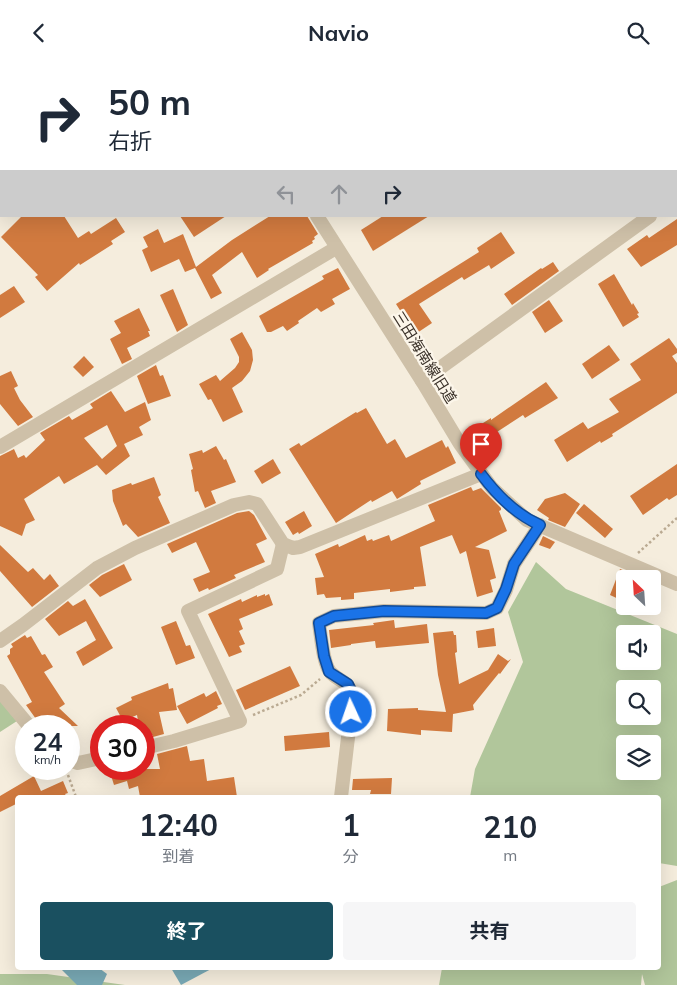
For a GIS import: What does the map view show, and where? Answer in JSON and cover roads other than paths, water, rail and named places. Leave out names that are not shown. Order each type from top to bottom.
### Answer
[{"type":"street","name":"三田海南線旧道","points":[[318,217],[460,444],[492,488],[527,520],[677,584]]},
{"type":"street","points":[[422,381],[649,217]]},
{"type":"street","points":[[0,447],[336,248]]},
{"type":"street","points":[[0,641],[97,568],[135,548],[234,505],[249,502],[257,504],[283,544],[293,548],[300,547],[481,474]]},
{"type":"street","points":[[341,795],[353,695],[348,684],[329,672],[324,656],[319,623],[334,616],[384,611],[486,613],[497,608],[506,589],[514,564],[540,525]]},
{"type":"street","points":[[155,745],[240,721],[188,611],[277,569],[283,544]]},
{"type":"street","points":[[0,691],[20,715]]},
{"type":"water","points":[[62,970],[102,970],[107,974],[102,985],[77,985]]},
{"type":"water","points":[[172,970],[209,970],[181,985]]}]
